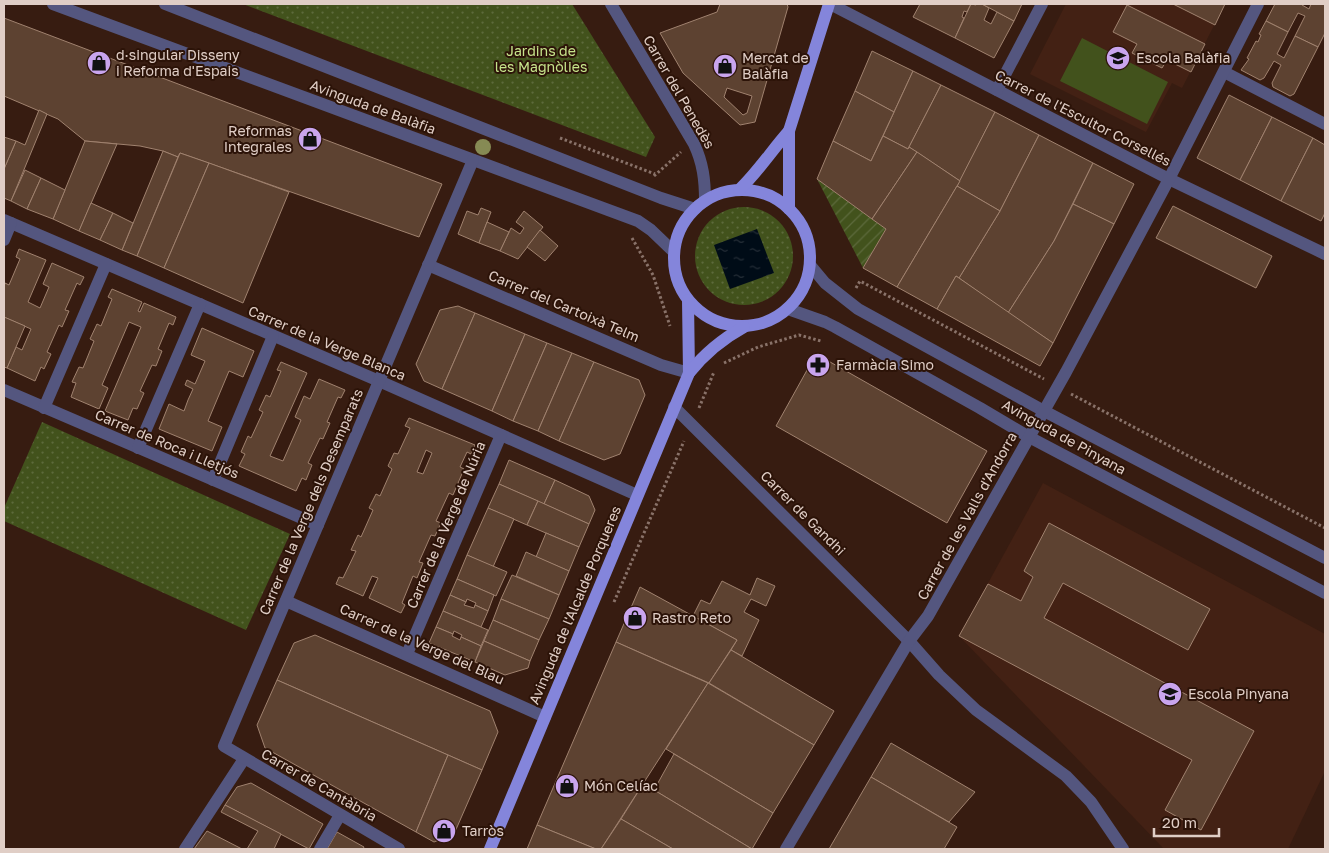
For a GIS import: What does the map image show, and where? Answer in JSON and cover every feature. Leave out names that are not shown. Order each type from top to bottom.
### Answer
[{"type":"main road","points":[[789,209],[789,131],[830,4]]},
{"type":"main road","points":[[740,190],[756,175],[775,147],[789,131]]},
{"type":"main road","points":[[740,190],[767,195],[789,209],[804,230],[810,247],[810,265],[803,289],[788,309],[767,322],[733,326],[713,320],[703,314],[688,300],[674,269],[674,252],[681,228],[700,205],[721,193],[740,190]]},
{"type":"main road","name":"Avinguda de l'Alcalde Porqueres","points":[[688,300],[688,372]]},
{"type":"main road","name":"Avinguda de l'Alcalde Porqueres","points":[[490,849],[688,372],[716,345],[744,326]]},
{"type":"street","name":"Avinguda de Balàfia","points":[[53,4],[638,220],[674,252]]},
{"type":"street","name":"Avinguda de Balàfia","points":[[165,4],[661,198],[700,205]]},
{"type":"street","name":"Carrer del Penedès","points":[[611,4],[696,149],[705,182],[700,205]]},
{"type":"street","name":"Carrer de l'Escultor Corsellés","points":[[830,4],[1169,179],[1325,254]]},
{"type":"street","points":[[998,90],[1042,4]]},
{"type":"street","name":"Carrer de les Valls d'Andorra","points":[[786,849],[909,641],[928,616],[1044,411],[1169,179],[1258,4]]},
{"type":"street","points":[[1224,72],[1325,124]]},
{"type":"street","name":"Carrer de la Verge dels Desemparats","points":[[224,746],[473,160]]},
{"type":"street","points":[[4,240],[8,222]]},
{"type":"street","name":"Carrer de la Verge Blanca","points":[[8,222],[379,381],[637,495]]},
{"type":"street","points":[[44,408],[106,264]]},
{"type":"street","name":"Carrer del Cartoixà Telm","points":[[428,265],[661,365],[688,372]]},
{"type":"street","name":"Avinguda de Pinyana","points":[[810,265],[825,283],[858,309],[1044,411],[1325,558]]},
{"type":"street","points":[[138,448],[200,304]]},
{"type":"street","name":"Avinguda de Pinyana","points":[[788,309],[835,327],[1029,437],[1325,593]]},
{"type":"street","points":[[213,480],[273,336]]},
{"type":"street","name":"Carrer de Roca i Lletjós","points":[[4,390],[318,525]]},
{"type":"street","name":"Carrer de Gandhi","points":[[674,407],[976,710],[1066,776],[1091,802],[1123,849]]},
{"type":"street","name":"Carrer de la Verge de Núria","points":[[407,654],[501,435]]},
{"type":"street","name":"Carrer de la Verge del Blau","points":[[286,601],[544,717]]},
{"type":"street","name":"Carrer de Cantàbria","points":[[224,746],[399,849]]},
{"type":"street","points":[[185,849],[244,759]]},
{"type":"street","points":[[320,849],[340,815]]},
{"type":"path","points":[[632,239],[653,275],[671,329]]},
{"type":"path","points":[[860,281],[1042,378]]},
{"type":"path","points":[[716,367],[758,347],[799,335],[825,342]]},
{"type":"path","points":[[1072,394],[1325,528]]},
{"type":"shaded area","name":"Escola Balàfia","points":[[1066,4],[1225,4],[1182,88],[1172,83],[1146,132],[1030,74]]},
{"type":"shaded area","name":"Escola Pinyana","points":[[1043,483],[1325,634],[1325,771],[1288,849],[1164,849],[959,636]]},
{"type":"green space","name":"Jardins de les Magnòlies","points":[[243,4],[572,4],[655,137],[646,157]]},
{"type":"green space","points":[[1082,38],[1168,82],[1147,124],[1060,81]]},
{"type":"green space","points":[[817,179],[886,229],[863,268]]},
{"type":"green space","points":[[744,207],[763,211],[779,221],[789,237],[793,256],[789,275],[779,291],[763,301],[744,305],[725,301],[709,291],[699,275],[695,256],[699,237],[709,221],[725,211]]},
{"type":"green space","points":[[42,422],[290,534],[246,630],[4,521],[4,508]]},
{"type":"water","points":[[757,229],[774,273],[730,289],[714,245]]},
{"type":"building","name":"Mercat de Balàfia","points":[[720,4],[787,4],[788,7],[755,122],[740,125],[683,73],[660,33],[717,12]],"holes":[[[727,88],[752,96],[747,113],[743,115],[724,97]]]},
{"type":"building","points":[[920,4],[971,4],[967,12],[964,11],[962,17],[964,18],[955,38],[913,17]]},
{"type":"building","points":[[971,4],[982,4],[989,8],[984,20],[991,24],[997,12],[1014,21],[994,58],[955,38]]},
{"type":"building","points":[[982,4],[1022,4],[1014,21]]},
{"type":"building","points":[[1173,4],[1225,4],[1215,25]]},
{"type":"building","points":[[1275,4],[1303,4],[1309,9],[1311,4],[1325,4],[1325,33],[1318,47],[1295,36],[1305,16],[1298,13],[1288,32],[1266,21]]},
{"type":"building","points":[[1127,5],[1205,44],[1191,72],[1167,60],[1162,68],[1132,53],[1137,44],[1113,32]]},
{"type":"building","points":[[4,18],[442,184],[419,237],[180,153],[178,157],[163,151],[140,146],[85,141],[58,119],[4,96]]},
{"type":"building","points":[[1266,21],[1288,32],[1277,54],[1284,58],[1295,36],[1318,47],[1294,94],[1290,96],[1273,87],[1272,83],[1281,65],[1274,61],[1264,78],[1260,80],[1241,70],[1249,59],[1247,58],[1256,41],[1258,42],[1261,35],[1259,34]]},
{"type":"building","points":[[872,51],[913,71],[894,112],[855,91]]},
{"type":"building","points":[[913,71],[941,85],[908,149],[883,136]]},
{"type":"building","points":[[941,85],[995,112],[960,181],[909,147]]},
{"type":"building","points":[[855,91],[894,112],[871,161],[833,141]]},
{"type":"building","points":[[1229,95],[1272,117],[1240,180],[1197,158]]},
{"type":"building","points":[[39,110],[47,114],[11,201],[4,198],[4,169],[16,141],[25,145]]},
{"type":"building","points":[[995,112],[1039,135],[1000,211],[957,186]]},
{"type":"building","points":[[1272,117],[1313,138],[1281,201],[1240,180]]},
{"type":"building","points":[[1039,135],[1093,163],[1054,241],[1008,313],[959,278],[1000,211]]},
{"type":"building","points":[[883,136],[917,152],[872,219],[817,179],[833,141],[871,161]]},
{"type":"building","points":[[4,137],[16,141],[4,169]]},
{"type":"building","points":[[1313,138],[1325,145],[1325,213],[1321,221],[1281,201]]},
{"type":"building","points":[[85,141],[117,144],[79,231],[53,219]]},
{"type":"building","points":[[163,151],[178,157],[137,256],[122,250]]},
{"type":"building","points":[[917,152],[960,181],[897,287],[863,268],[886,229],[872,219]]},
{"type":"building","points":[[180,153],[209,163],[164,268],[137,256]]},
{"type":"building","points":[[209,163],[289,192],[243,303],[164,268]]},
{"type":"building","points":[[1093,163],[1134,184],[1114,224],[1073,204]]},
{"type":"building","points":[[25,170],[41,178],[27,209],[11,201]]},
{"type":"building","points":[[41,178],[65,190],[53,219],[27,209]]},
{"type":"building","points":[[957,186],[1000,211],[959,278],[956,276],[937,309],[897,287]]},
{"type":"building","points":[[91,203],[113,213],[100,240],[79,231]]},
{"type":"building","points":[[1073,204],[1114,224],[1053,343],[1008,313],[1054,241]]},
{"type":"building","points":[[1173,206],[1272,256],[1256,288],[1156,238]]},
{"type":"building","points":[[481,208],[491,212],[479,243],[458,234],[467,211],[478,215]]},
{"type":"building","points":[[524,211],[543,227],[518,259],[500,251],[511,228],[520,234],[524,228],[516,222]]},
{"type":"building","points":[[113,213],[133,223],[122,250],[100,240]]},
{"type":"building","points":[[487,222],[509,232],[500,251],[479,243]]},
{"type":"building","points":[[540,230],[558,246],[545,261],[527,247]]},
{"type":"building","points":[[19,249],[46,260],[28,302],[40,308],[49,287],[43,284],[52,263],[84,277],[80,285],[77,283],[65,310],[69,311],[62,327],[59,325],[47,352],[51,354],[44,369],[41,367],[35,381],[7,368],[16,347],[22,350],[31,329],[4,317],[4,287],[5,283],[9,285],[20,259],[16,257]]},
{"type":"building","points":[[956,276],[1053,343],[1040,366],[937,309]]},
{"type":"building","points":[[112,289],[142,302],[138,311],[140,312],[144,303],[176,317],[173,325],[169,323],[158,349],[162,351],[156,366],[152,365],[140,391],[144,393],[137,409],[133,408],[128,420],[105,411],[141,327],[129,322],[102,385],[108,388],[99,409],[71,397],[76,383],[72,382],[79,367],[83,368],[94,341],[90,339],[97,324],[101,326],[112,299],[108,297]]},
{"type":"building","points":[[458,306],[475,313],[442,389],[424,381],[416,364],[440,310]]},
{"type":"building","points":[[475,313],[525,334],[492,411],[442,389]]},
{"type":"building","points":[[4,317],[25,326],[7,368],[4,367]]},
{"type":"building","points":[[202,328],[254,351],[243,377],[229,371],[208,421],[222,427],[212,451],[159,429],[169,404],[184,411],[193,389],[185,385],[187,380],[195,384],[205,361],[191,355]]},
{"type":"building","points":[[525,334],[547,343],[513,421],[492,411]]},
{"type":"building","points":[[547,343],[572,353],[538,431],[513,421]]},
{"type":"building","points":[[572,353],[594,362],[559,441],[538,431]]},
{"type":"building","points":[[816,354],[987,451],[947,523],[776,426]]},
{"type":"building","points":[[281,362],[307,373],[270,456],[283,461],[301,420],[295,417],[304,396],[310,399],[319,379],[345,390],[341,398],[338,397],[327,422],[330,423],[323,439],[320,438],[308,463],[312,465],[306,480],[302,478],[296,491],[239,466],[245,454],[241,452],[248,436],[251,438],[263,412],[259,410],[266,395],[270,397],[281,371],[277,370]]},
{"type":"building","points":[[594,362],[639,380],[645,395],[620,454],[604,460],[559,441]]},
{"type":"building","points":[[409,418],[475,445],[471,454],[467,452],[460,467],[464,469],[453,495],[449,493],[436,521],[441,523],[435,536],[431,535],[419,562],[423,563],[417,578],[413,576],[402,603],[405,605],[401,613],[369,598],[378,578],[372,576],[363,596],[336,584],[339,577],[343,578],[356,551],[351,550],[358,535],[361,537],[373,510],[369,508],[376,494],[380,496],[392,469],[388,466],[394,453],[398,454],[410,428],[405,426]],"holes":[[[426,450],[432,453],[423,474],[417,472]]]},
{"type":"building","points":[[509,460],[555,480],[544,504],[499,484]]},
{"type":"building","points":[[555,480],[589,496],[595,510],[589,524],[544,504]]},
{"type":"building","points":[[499,484],[538,501],[527,525],[488,508]]},
{"type":"building","points":[[538,501],[589,524],[579,547],[527,525]]},
{"type":"building","points":[[488,508],[514,519],[493,567],[467,555]]},
{"type":"building","points":[[1049,523],[1210,609],[1188,650],[1063,583],[1044,618],[1254,731],[1201,830],[1165,810],[1192,760],[959,636],[988,584],[1021,601],[1033,577],[1024,571]]},
{"type":"building","points":[[546,533],[579,547],[569,571],[536,557]]},
{"type":"building","points":[[526,552],[569,571],[559,595],[516,576]]},
{"type":"building","points":[[467,555],[507,572],[496,596],[457,579]]},
{"type":"building","points":[[512,575],[559,595],[549,619],[501,599]]},
{"type":"building","points":[[757,578],[775,586],[766,606],[751,599],[744,612],[759,620],[742,656],[731,650],[737,640],[693,616],[701,600],[710,604],[722,581],[750,595]]},
{"type":"building","points":[[457,579],[494,595],[488,611],[467,599],[466,602],[450,595]]},
{"type":"building","points":[[640,587],[737,640],[709,683],[616,642]]},
{"type":"building","points":[[450,595],[466,602],[464,605],[474,608],[475,605],[488,611],[481,627],[443,611]]},
{"type":"building","points":[[501,599],[549,619],[539,640],[493,620]]},
{"type":"building","points":[[443,611],[488,630],[481,646],[461,637],[462,635],[454,631],[453,634],[436,627]]},
{"type":"building","points":[[493,620],[539,640],[530,661],[484,641]]},
{"type":"building","points":[[436,627],[453,634],[452,636],[460,640],[461,637],[481,646],[475,662],[429,643]]},
{"type":"building","points":[[315,635],[490,711],[498,732],[482,770],[277,680],[294,643]]},
{"type":"building","points":[[484,641],[530,661],[528,668],[505,675],[475,662]]},
{"type":"building","points":[[616,642],[708,683],[601,849],[596,849],[537,825]]},
{"type":"building","points":[[731,650],[834,711],[814,745],[709,683]]},
{"type":"building","points":[[277,680],[448,755],[416,832],[265,748],[257,725]]},
{"type":"building","points":[[708,683],[814,745],[773,813],[666,749]]},
{"type":"building","points":[[891,743],[975,792],[949,822],[871,777]]},
{"type":"building","points":[[674,754],[773,813],[752,849],[654,790]]},
{"type":"building","points":[[448,755],[482,770],[454,834],[434,842],[416,832]]},
{"type":"building","points":[[871,777],[957,827],[944,849],[829,849]]},
{"type":"building","points":[[251,783],[323,824],[309,849],[225,805],[237,787]]},
{"type":"building","points":[[643,784],[752,849],[673,849],[621,819]]},
{"type":"building","points":[[225,805],[281,834],[274,849],[247,849],[258,831],[221,812]]},
{"type":"building","points":[[621,819],[673,849],[601,849]]},
{"type":"building","points":[[537,825],[596,849],[527,849]]},
{"type":"building","points":[[207,831],[242,849],[194,849]]},
{"type":"building","points":[[337,832],[364,847],[363,849],[327,849]]},
{"type":"place","name":"Escola Balàfia","points":[[1118,58]]},
{"type":"place","name":"d·singular Disseny i Reforma d'Espais","points":[[99,63]]},
{"type":"place","name":"Mercat de Balàfia","points":[[725,66]]},
{"type":"place","name":"Reformas Integrales","points":[[310,139]]},
{"type":"place","name":"Farmàcia Simo","points":[[818,365]]},
{"type":"place","name":"Rastro Reto","points":[[635,618]]},
{"type":"place","name":"Escola Pinyana","points":[[1170,694]]},
{"type":"place","name":"Món Celíac","points":[[567,786]]},
{"type":"place","name":"Tarròs","points":[[444,831]]}]
